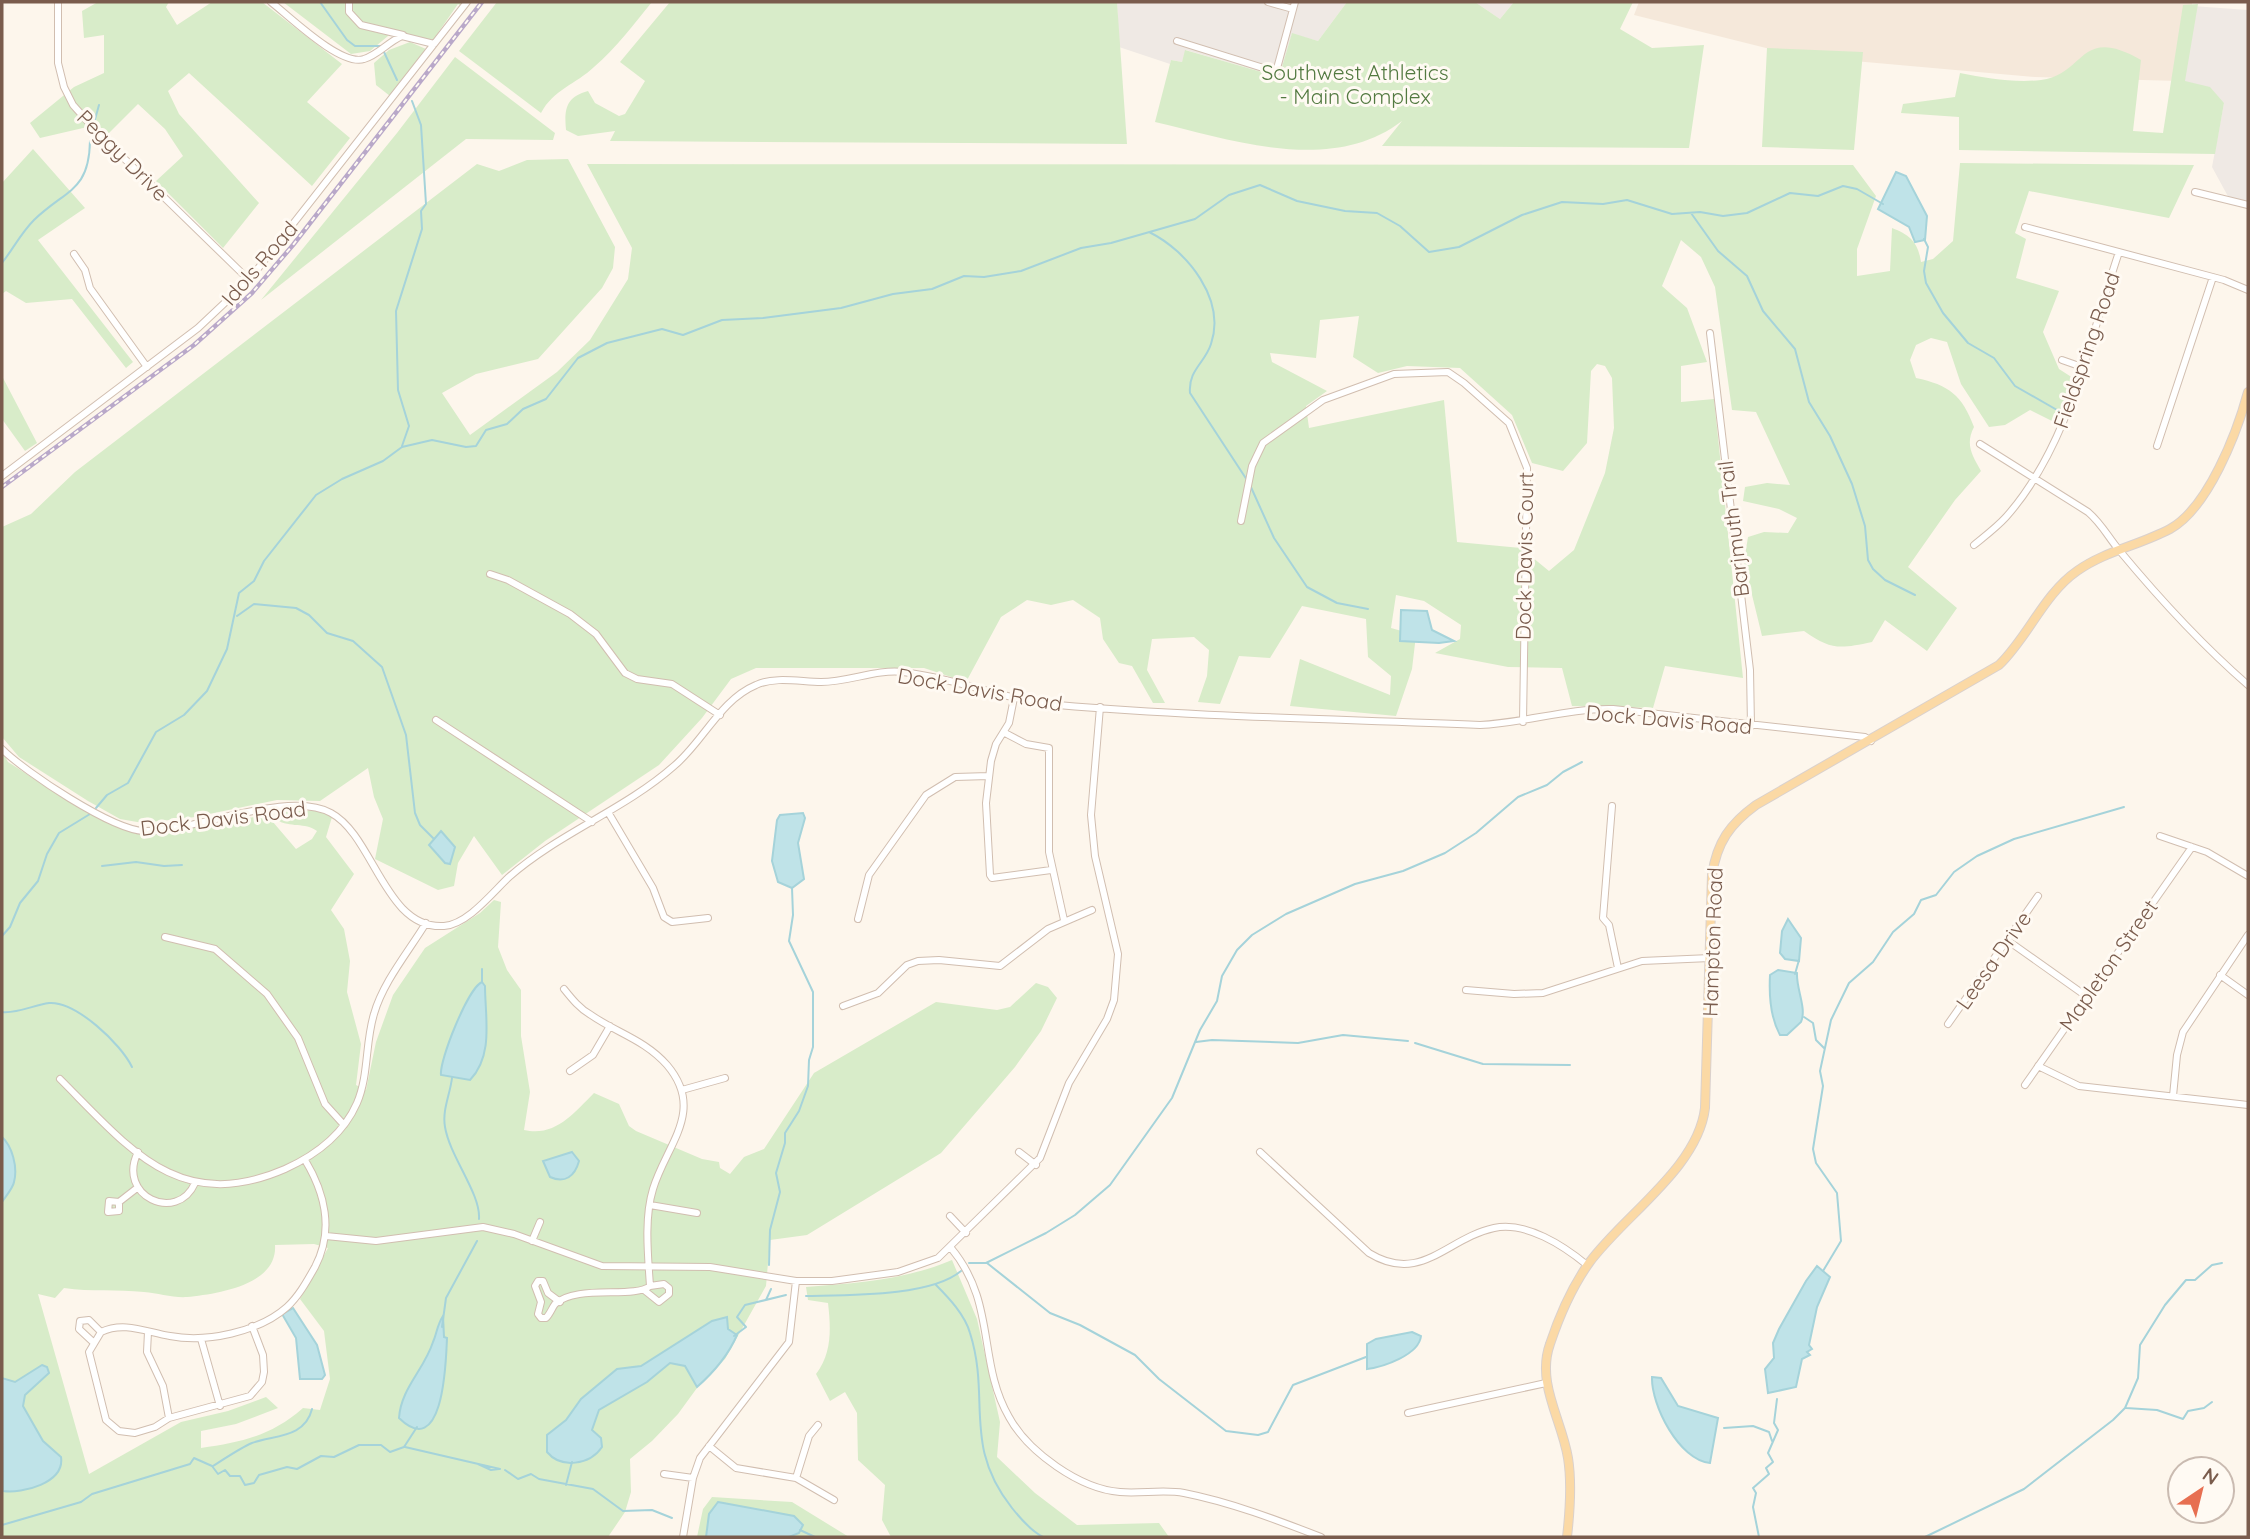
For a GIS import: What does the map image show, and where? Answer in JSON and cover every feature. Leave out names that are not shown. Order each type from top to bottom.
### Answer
[{"type":"main road","name":"Hampton Road","points":[[1567,1537],[1570,1468],[1546,1383],[1545,1364],[1549,1346],[1587,1265],[1689,1152],[1698,1136],[1705,1108],[1712,875],[1719,844],[1726,832],[1756,805],[1999,665],[2019,644],[2066,580],[2090,563],[2170,528],[2193,511],[2215,474],[2248,392]]},
{"type":"street","name":"Peggy Drive","points":[[58,2],[58,63],[64,87],[73,105],[98,133],[249,280]]},
{"type":"street","points":[[271,2],[319,41],[354,60],[364,59],[398,38],[408,35]]},
{"type":"street","points":[[349,2],[349,12],[361,25],[408,35],[434,44]]},
{"type":"street","name":"Idols Road","points":[[2,476],[198,328],[249,280],[467,2]]},
{"type":"street","points":[[1177,41],[1276,72],[1294,6],[1268,2]]},
{"type":"street","points":[[2195,192],[2248,205]]},
{"type":"street","points":[[2025,227],[2213,277],[2248,290]]},
{"type":"street","name":"Fieldspring Road","points":[[1974,545],[2006,517],[2034,477],[2062,426],[2119,252]]},
{"type":"street","points":[[74,254],[85,270],[90,288],[147,367]]},
{"type":"street","points":[[2157,446],[2213,277]]},
{"type":"street","name":"Barjmuth Trail","points":[[1710,333],[1750,670],[1751,726]]},
{"type":"street","points":[[2062,360],[2082,367]]},
{"type":"street","name":"Dock Davis Court","points":[[1241,521],[1252,466],[1263,443],[1323,400],[1394,374],[1448,372],[1464,383],[1509,423],[1527,468],[1522,722]]},
{"type":"street","points":[[1980,444],[2088,512],[2102,524],[2119,549],[2248,685]]},
{"type":"street","points":[[490,574],[508,580],[569,614],[596,634],[625,673],[637,679],[672,684],[720,715]]},
{"type":"street","name":"Dock Davis Road","points":[[2,749],[19,764],[92,810],[131,829],[164,829],[291,806],[324,810],[342,820],[354,833],[399,904],[426,923],[444,926],[462,919],[520,867],[608,812],[676,765],[737,697],[760,683],[837,682],[893,671],[1014,698],[1100,707],[1480,725],[1522,722],[1582,709],[1613,709],[1865,737],[1871,741]]},
{"type":"street","points":[[1014,698],[1005,733],[996,744],[989,776],[986,828],[990,875],[1051,870]]},
{"type":"street","points":[[326,1236],[376,1241],[472,1227],[504,1231],[595,1264],[649,1268],[710,1267],[796,1282],[832,1281],[911,1270],[938,1258],[1036,1165],[1048,1144],[1069,1083],[1107,1019],[1117,988],[1118,954],[1095,856],[1091,815],[1100,707]]},
{"type":"street","points":[[436,719],[592,822]]},
{"type":"street","points":[[1005,733],[1026,744],[1049,748],[1051,870],[1064,920]]},
{"type":"street","points":[[858,919],[869,875],[926,796],[955,777],[989,776]]},
{"type":"street","points":[[1612,806],[1603,918],[1609,925],[1610,941],[1618,968]]},
{"type":"street","points":[[608,812],[653,888],[664,918],[672,922],[708,918]]},
{"type":"street","points":[[2160,836],[2218,857],[2248,876]]},
{"type":"street","name":"Mapleton Street","points":[[2025,1085],[2192,847]]},
{"type":"street","name":"Leesa Drive","points":[[1948,1024],[2038,896]]},
{"type":"street","points":[[843,1006],[878,993],[907,965],[918,961],[939,960],[1000,966],[1048,929],[1092,910]]},
{"type":"street","points":[[60,1079],[121,1140],[170,1174],[195,1183],[219,1185],[258,1180],[305,1160],[329,1143],[344,1125],[361,1089],[371,1023],[379,1000],[426,923]]},
{"type":"street","points":[[2173,1096],[2177,1055],[2183,1032],[2248,935]]},
{"type":"street","points":[[165,937],[215,949],[267,994],[298,1038],[325,1104],[344,1125]]},
{"type":"street","points":[[2007,940],[2086,996]]},
{"type":"street","points":[[1466,990],[1514,994],[1543,993],[1642,961],[1710,958]]},
{"type":"street","points":[[2220,975],[2248,995]]},
{"type":"street","points":[[560,1302],[548,1293],[543,1281],[538,1281],[535,1286],[540,1295],[538,1314],[541,1318],[546,1318],[560,1302],[596,1292],[647,1288],[652,1190],[681,1128],[682,1090],[669,1068],[648,1048],[583,1010],[564,989]]},
{"type":"street","points":[[570,1071],[593,1055],[610,1026]]},
{"type":"street","points":[[2038,1066],[2079,1086],[2248,1105]]},
{"type":"street","points":[[682,1090],[725,1078]]},
{"type":"street","points":[[138,1152],[132,1171],[137,1188],[159,1203],[169,1203],[190,1194],[195,1183]]},
{"type":"street","points":[[1018,1152],[1036,1165]]},
{"type":"street","points":[[1260,1152],[1369,1252],[1383,1261],[1420,1263],[1483,1232],[1512,1227],[1543,1237],[1587,1265]]},
{"type":"street","points":[[252,1326],[263,1355],[262,1382],[250,1396],[169,1418],[156,1427],[135,1433],[112,1427],[103,1412],[90,1362],[93,1342],[101,1332],[120,1326],[201,1339],[252,1326],[277,1314],[295,1298],[316,1264],[326,1236],[322,1196],[305,1160]]},
{"type":"street","points":[[119,1202],[137,1188]]},
{"type":"street","points":[[650,1205],[697,1213]]},
{"type":"street","points":[[950,1216],[966,1233]]},
{"type":"street","points":[[532,1241],[540,1222]]},
{"type":"street","points":[[951,1248],[976,1286],[1004,1407],[1016,1428],[1035,1449],[1096,1487],[1117,1492],[1182,1492],[1321,1537]]},
{"type":"street","points":[[683,1537],[693,1478],[700,1458],[789,1342],[796,1282]]},
{"type":"street","points":[[93,1342],[79,1329],[80,1321],[89,1320],[101,1332]]},
{"type":"street","points":[[148,1332],[147,1352],[163,1386],[169,1418]]},
{"type":"street","points":[[201,1339],[220,1406]]},
{"type":"street","points":[[1408,1413],[1546,1383]]},
{"type":"street","points":[[796,1478],[809,1436],[818,1425]]},
{"type":"street","points":[[709,1446],[743,1471],[796,1478],[834,1500]]},
{"type":"street","points":[[664,1474],[693,1478]]},
{"type":"shaded area","points":[[1117,2],[1347,2],[1318,41],[1292,34],[1279,77],[1186,50],[1182,62],[1171,60],[1170,64],[1119,47]]},
{"type":"shaded area","points":[[1475,2],[1514,2],[1500,19]]},
{"type":"shaded area","points":[[1639,2],[2192,2],[2192,6],[2179,81],[2035,77],[1798,56],[1634,15]]},
{"type":"shaded area","points":[[2192,6],[2248,10],[2248,204],[2230,200],[2212,167],[2224,103],[2179,81]]},
{"type":"green space","points":[[98,2],[169,2],[166,7],[177,25],[212,2],[262,2],[342,64],[307,102],[350,138],[312,186],[189,73],[168,91],[179,114],[259,203],[223,248],[156,181],[183,156],[165,129],[138,104],[107,135],[96,125],[40,138],[30,123],[74,87],[104,73],[104,35],[84,38],[82,11]]},
{"type":"green space","points":[[283,2],[464,2],[461,6],[458,4],[433,40],[394,31],[370,51],[351,54]]},
{"type":"green space","points":[[497,2],[652,2],[610,52],[587,73],[552,98],[541,113],[459,51]]},
{"type":"green space","points":[[670,2],[1117,2],[1127,144],[610,141],[615,131],[578,136],[566,130],[568,105],[575,97],[588,91],[595,103],[619,116],[625,114],[645,81],[620,62]]},
{"type":"green space","name":"Southwest Athletics - Main Complex","points":[[1347,2],[1475,2],[1500,19],[1514,2],[1633,2],[1620,29],[1652,48],[1704,45],[1689,148],[1382,146],[1402,121],[1374,137],[1344,146],[1313,150],[1249,144],[1155,122],[1171,60],[1182,62],[1185,50],[1279,77],[1292,33],[1318,41]]},
{"type":"green space","points":[[2198,4],[2185,81],[2210,87],[2224,103],[2215,154],[1959,150],[1959,117],[1901,113],[1903,104],[1955,97],[1960,73],[2010,80],[2041,80],[2066,70],[2094,49],[2105,47],[2121,50],[2141,60],[2133,131],[2163,133],[2183,5]]},
{"type":"green space","points":[[410,42],[426,49],[390,96],[376,85],[374,63],[389,50]]},
{"type":"green space","points":[[1767,48],[1863,52],[1854,150],[1762,147]]},
{"type":"green space","points":[[455,57],[555,133],[553,140],[466,139],[261,300],[397,133]]},
{"type":"green space","points":[[33,149],[85,208],[38,240],[133,362],[126,368],[72,299],[26,303],[6,291],[2,294],[2,183]]},
{"type":"green space","points":[[568,159],[615,247],[613,268],[602,288],[538,359],[476,374],[442,393],[470,435],[557,372],[590,340],[628,279],[632,248],[587,164],[1853,165],[1876,196],[1857,249],[1857,276],[1890,271],[1892,228],[1912,240],[1918,249],[1921,262],[1933,259],[1953,241],[1960,163],[2194,165],[2169,218],[2029,191],[2015,233],[2026,239],[2016,278],[2059,291],[2043,332],[2059,369],[2073,378],[2058,424],[2030,410],[2005,425],[1989,427],[1961,384],[1947,342],[1931,338],[1916,345],[1910,360],[1916,378],[1946,388],[1965,407],[1974,427],[1970,439],[1971,449],[1981,471],[1955,500],[1908,567],[1957,608],[1927,651],[1885,620],[1872,642],[1851,646],[1829,645],[1804,631],[1762,636],[1744,562],[1748,537],[1764,532],[1788,533],[1797,518],[1779,509],[1743,501],[1745,487],[1767,483],[1790,485],[1756,412],[1732,410],[1715,287],[1701,257],[1681,240],[1662,286],[1687,308],[1707,362],[1681,366],[1681,402],[1714,399],[1743,678],[1665,666],[1653,708],[1572,706],[1562,668],[1508,667],[1435,653],[1460,639],[1461,625],[1424,601],[1396,595],[1391,628],[1416,635],[1412,669],[1396,716],[1290,706],[1300,659],[1390,695],[1391,676],[1368,657],[1366,619],[1302,606],[1270,658],[1239,656],[1220,704],[1198,702],[1207,676],[1209,650],[1194,637],[1152,639],[1147,670],[1165,703],[1153,703],[1132,666],[1119,663],[1103,639],[1100,618],[1073,600],[1051,605],[1027,600],[1001,617],[966,682],[924,668],[756,668],[731,679],[702,718],[659,765],[545,841],[502,875],[474,836],[458,863],[454,886],[438,890],[375,859],[383,819],[374,797],[368,768],[320,801],[277,800],[195,817],[143,823],[120,819],[19,757],[2,737],[2,527],[31,514],[75,472],[477,164],[499,171],[527,160]],"holes":[[[1359,316],[1353,357],[1378,373],[1407,366],[1460,368],[1512,415],[1532,463],[1563,471],[1587,443],[1591,371],[1597,364],[1605,366],[1612,378],[1614,428],[1605,473],[1574,550],[1549,571],[1521,548],[1457,542],[1444,400],[1309,428],[1306,406],[1327,391],[1272,362],[1270,353],[1316,358],[1320,320]]]},
{"type":"green space","points":[[2,376],[37,443],[25,451],[2,419]]},
{"type":"green space","points":[[2,751],[8,762],[74,805],[110,823],[147,834],[267,815],[296,849],[312,839],[317,831],[277,820],[276,812],[319,810],[332,817],[326,837],[354,874],[331,910],[344,929],[350,961],[347,992],[361,1044],[356,1085],[366,1090],[376,1042],[393,995],[425,948],[480,913],[494,900],[501,902],[498,947],[507,970],[521,990],[521,1036],[530,1092],[524,1130],[554,1127],[571,1116],[594,1093],[619,1104],[629,1126],[636,1131],[702,1159],[719,1162],[720,1168],[730,1174],[744,1157],[764,1149],[814,1073],[936,1002],[997,1010],[1010,1007],[1036,983],[1048,987],[1057,998],[1041,1031],[1015,1067],[941,1153],[807,1235],[770,1240],[766,1286],[725,1359],[705,1377],[678,1414],[630,1459],[631,1492],[625,1512],[608,1537],[2,1537]],"holes":[[[314,1244],[328,1248],[300,1299],[324,1331],[330,1379],[320,1410],[303,1408],[291,1418],[255,1436],[201,1448],[201,1431],[236,1424],[278,1408],[266,1397],[228,1411],[181,1422],[89,1474],[38,1294],[55,1298],[64,1288],[200,1296],[229,1290],[256,1278],[267,1270],[273,1259],[275,1245]]]},
{"type":"green space","points":[[952,1260],[977,1319],[1000,1422],[997,1457],[1035,1493],[1077,1525],[1159,1523],[1169,1537],[891,1537],[882,1520],[885,1485],[858,1460],[857,1413],[845,1392],[830,1401],[816,1374],[828,1349],[828,1303],[808,1300],[806,1287],[899,1276]]},
{"type":"green space","points":[[712,1497],[792,1502],[849,1537],[697,1537],[703,1509]]},
{"type":"water","points":[[1896,172],[1906,176],[1927,216],[1925,240],[1915,242],[1909,227],[1878,209]]},
{"type":"water","points":[[1401,610],[1427,611],[1432,630],[1454,641],[1400,641]]},
{"type":"water","points":[[803,813],[805,818],[798,843],[804,879],[792,888],[778,882],[772,861],[777,820],[780,815]]},
{"type":"water","points":[[441,831],[455,847],[450,864],[445,863],[429,845]]},
{"type":"water","points":[[1788,919],[1801,938],[1799,961],[1785,959],[1780,953],[1782,931]]},
{"type":"water","points":[[1778,970],[1797,973],[1802,1005],[1801,1022],[1787,1035],[1780,1035],[1771,1005],[1770,975]]},
{"type":"water","points":[[482,982],[485,986],[487,1023],[485,1047],[478,1070],[470,1080],[441,1075],[456,1026],[469,997]]},
{"type":"water","points":[[2,1137],[11,1151],[15,1176],[11,1189],[2,1202]]},
{"type":"water","points":[[572,1152],[579,1161],[575,1171],[565,1179],[550,1177],[543,1161]]},
{"type":"water","points":[[1817,1266],[1830,1277],[1817,1307],[1809,1345],[1812,1349],[1807,1352],[1810,1355],[1802,1359],[1796,1387],[1768,1393],[1765,1369],[1774,1358],[1773,1343],[1806,1281]]},
{"type":"water","points":[[293,1308],[317,1345],[325,1375],[322,1379],[300,1379],[296,1338],[282,1314]]},
{"type":"water","points":[[443,1316],[444,1337],[447,1338],[440,1403],[434,1418],[425,1427],[414,1428],[399,1418],[401,1407],[408,1388],[429,1352]]},
{"type":"water","points":[[727,1317],[728,1329],[737,1335],[720,1363],[697,1387],[685,1366],[670,1363],[647,1382],[599,1410],[592,1430],[601,1438],[602,1447],[597,1453],[583,1461],[567,1463],[547,1452],[547,1435],[566,1420],[581,1399],[617,1369],[641,1366],[712,1321]]},
{"type":"water","points":[[1412,1332],[1421,1336],[1414,1349],[1391,1363],[1367,1369],[1367,1344],[1376,1339]]},
{"type":"water","points":[[42,1365],[47,1367],[49,1373],[25,1395],[23,1406],[43,1441],[61,1457],[60,1466],[56,1474],[41,1485],[21,1491],[3,1491],[2,1378],[15,1382]]},
{"type":"water","points":[[1652,1377],[1661,1378],[1678,1406],[1718,1418],[1710,1463],[1699,1460],[1688,1452],[1669,1429],[1656,1402]]},
{"type":"water","points":[[718,1502],[794,1516],[803,1525],[799,1533],[789,1537],[706,1537],[709,1514]]},
{"type":"waterway","points":[[320,2],[347,40],[355,46],[381,46]]},
{"type":"waterway","points":[[384,52],[397,80]]},
{"type":"waterway","points":[[402,446],[409,426],[398,390],[396,311],[422,229],[421,211],[426,204],[421,125],[412,101]]},
{"type":"waterway","points":[[94,123],[99,105]]},
{"type":"waterway","points":[[2,263],[34,220],[80,180],[89,158],[90,141]]},
{"type":"waterway","points":[[96,808],[107,795],[128,783],[156,732],[184,715],[207,691],[227,649],[239,593],[254,581],[264,561],[316,495],[342,479],[383,461],[402,447],[432,440],[466,447],[476,446],[486,430],[507,424],[523,409],[546,399],[578,358],[607,343],[662,329],[683,335],[722,320],[763,318],[841,308],[893,294],[932,289],[964,276],[984,277],[1021,271],[1081,248],[1111,243],[1195,219],[1229,195],[1260,185],[1297,201],[1345,211],[1377,213],[1400,226],[1429,252],[1459,247],[1522,215],[1562,202],[1603,204],[1627,200],[1672,214],[1700,212],[1723,216],[1747,213],[1790,193],[1818,196],[1843,186],[1857,189],[1883,204]]},
{"type":"waterway","points":[[1691,213],[1718,251],[1747,276],[1763,311],[1795,349],[1809,402],[1830,436],[1852,484],[1865,526],[1868,560],[1873,569],[1885,580],[1915,595]]},
{"type":"waterway","points":[[1149,232],[1163,240],[1190,264],[1208,294],[1214,327],[1211,344],[1194,372],[1190,393],[1247,480]]},
{"type":"waterway","points":[[1924,239],[1928,247],[1924,271],[1926,283],[1943,313],[1968,343],[1994,358],[2015,386],[2064,414]]},
{"type":"waterway","points":[[1250,485],[1274,538],[1307,587],[1337,603],[1368,609]]},
{"type":"waterway","points":[[237,616],[254,604],[296,608],[309,615],[327,633],[353,641],[382,667],[406,735],[415,813],[420,825],[434,839]]},
{"type":"waterway","points":[[969,1263],[986,1263],[1046,1233],[1075,1215],[1110,1185],[1172,1098],[1200,1030],[1217,1001],[1222,976],[1237,950],[1252,935],[1286,914],[1355,884],[1403,871],[1445,853],[1476,833],[1518,797],[1547,785],[1582,762]]},
{"type":"waterway","points":[[1823,1271],[1841,1241],[1837,1193],[1816,1163],[1813,1149],[1823,1086],[1820,1071],[1831,1020],[1849,983],[1873,962],[1893,932],[1914,914],[1921,900],[1936,895],[1954,872],[1977,856],[2014,839],[2124,807]]},
{"type":"waterway","points":[[2,936],[10,927],[20,903],[38,881],[47,854],[59,833],[90,814]]},
{"type":"waterway","points":[[102,866],[136,862],[164,866],[182,865]]},
{"type":"waterway","points":[[769,1265],[770,1230],[780,1192],[776,1173],[785,1143],[785,1133],[799,1111],[808,1086],[809,1060],[813,1047],[813,992],[789,941],[793,915],[792,888]]},
{"type":"waterway","points":[[1795,974],[1799,960]]},
{"type":"waterway","points":[[482,969],[482,982]]},
{"type":"waterway","points":[[2,1012],[49,1003],[72,1009],[108,1036],[132,1067]]},
{"type":"waterway","points":[[1804,1017],[1813,1023],[1816,1040],[1824,1048]]},
{"type":"waterway","points":[[1196,1042],[1212,1040],[1298,1043],[1343,1035],[1408,1041]]},
{"type":"waterway","points":[[1415,1043],[1483,1064],[1570,1065]]},
{"type":"waterway","points":[[452,1078],[445,1109],[445,1127],[475,1198],[479,1219]]},
{"type":"waterway","points":[[442,1327],[446,1298],[477,1241]]},
{"type":"waterway","points":[[987,1263],[1050,1313],[1080,1325],[1135,1355],[1159,1379],[1226,1431],[1258,1435],[1268,1432],[1293,1385],[1366,1357]]},
{"type":"waterway","points":[[1925,1537],[2024,1489],[2113,1420],[2125,1408],[2138,1378],[2140,1345],[2165,1305],[2186,1280],[2195,1280],[2212,1265],[2222,1263]]},
{"type":"waterway","points":[[806,1296],[865,1295],[909,1290],[929,1286],[961,1271]]},
{"type":"waterway","points":[[936,1285],[968,1326],[976,1357],[982,1442],[987,1463],[1012,1508],[1030,1528],[1043,1537]]},
{"type":"waterway","points":[[766,1300],[771,1289]]},
{"type":"waterway","points":[[734,1336],[746,1327],[737,1317],[745,1305],[786,1295]]},
{"type":"waterway","points":[[1759,1537],[1753,1507],[1756,1493],[1753,1488],[1769,1474],[1766,1468],[1773,1462],[1768,1453],[1778,1430],[1774,1423],[1777,1399]]},
{"type":"waterway","points":[[2126,1408],[2157,1410],[2183,1419],[2188,1411],[2204,1408],[2212,1402]]},
{"type":"waterway","points":[[213,1466],[252,1443],[296,1430],[303,1425],[312,1409]]},
{"type":"waterway","points":[[1724,1428],[1753,1426],[1769,1432],[1772,1441]]},
{"type":"waterway","points":[[2,1525],[81,1502],[92,1494],[190,1464],[194,1458],[212,1466],[218,1474],[225,1470],[230,1476],[240,1476],[245,1485],[254,1483],[259,1475],[287,1467],[297,1469],[321,1456],[334,1457],[359,1445],[381,1445],[390,1452],[404,1447],[417,1427]]},
{"type":"waterway","points":[[405,1447],[500,1469]]},
{"type":"waterway","points":[[566,1485],[572,1462]]},
{"type":"waterway","points":[[478,1464],[491,1470],[499,1469]]},
{"type":"waterway","points":[[505,1470],[518,1479],[531,1474],[539,1479],[593,1489],[623,1511],[652,1510],[672,1518]]},
{"type":"waterway","points":[[800,1530],[815,1537]]},
{"type":"railway","points":[[2,487],[194,345],[252,293],[293,245],[482,2]]}]
